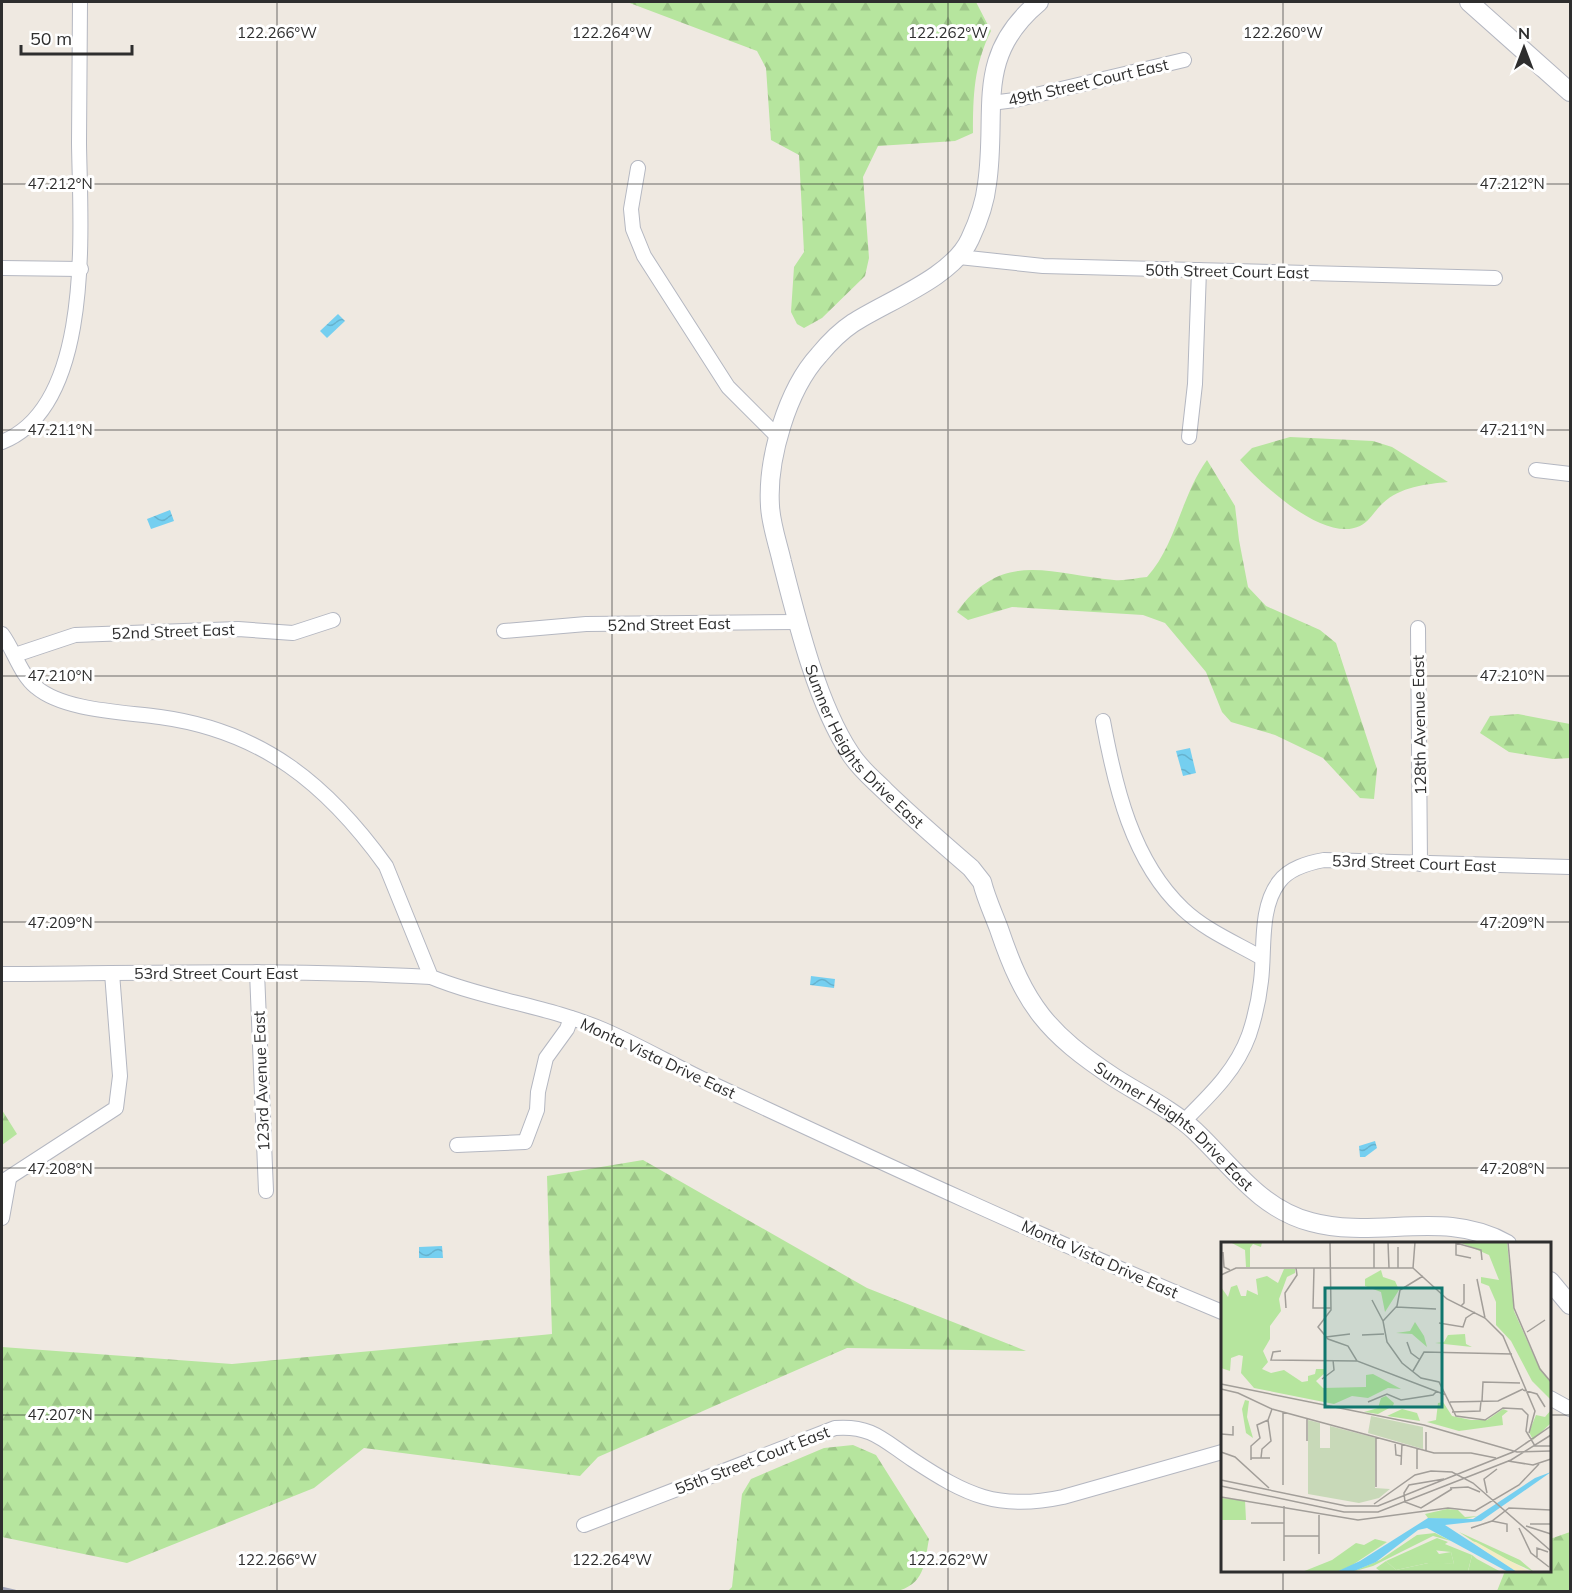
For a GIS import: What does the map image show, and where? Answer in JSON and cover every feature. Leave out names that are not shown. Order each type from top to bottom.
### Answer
[{"type":"street","points":[[2,442],[33,421],[46,402],[60,371],[74,320],[81,269],[80,2]]},
{"type":"street","name":"Sumner Heights Drive East","points":[[1039,2],[1015,24],[1003,45],[992,75],[987,184],[981,212],[969,241],[958,257],[909,293],[852,324],[818,356],[792,398],[778,438],[770,482],[770,506],[798,622],[820,689],[836,730],[850,754],[892,799],[971,868],[982,882],[1012,969],[1029,1002],[1066,1042],[1194,1129],[1260,1196],[1291,1215],[1310,1222],[1346,1227],[1447,1225],[1471,1229],[1502,1242]]},
{"type":"street","points":[[1469,2],[1570,92]]},
{"type":"street","name":"49th Street Court East","points":[[991,103],[1015,100],[1184,60]]},
{"type":"street","points":[[638,168],[631,209],[633,229],[644,256],[728,387],[778,438]]},
{"type":"street","name":"50th Street Court East","points":[[958,257],[1043,266],[1495,278]]},
{"type":"street","points":[[2,268],[81,269]]},
{"type":"street","points":[[1189,437],[1195,384],[1199,270]]},
{"type":"street","points":[[1536,470],[1570,474]]},
{"type":"street","name":"52nd Street East","points":[[15,655],[75,635],[238,629],[293,633],[333,620]]},
{"type":"street","name":"52nd Street East","points":[[504,631],[586,624],[798,622]]},
{"type":"street","name":"128th Avenue East","points":[[1418,628],[1420,864]]},
{"type":"street","points":[[2,634],[37,688],[56,697],[116,712],[161,717],[222,730],[262,748],[306,777],[386,866],[431,977]]},
{"type":"street","points":[[1103,721],[1118,795],[1143,854],[1155,872],[1183,909],[1262,958]]},
{"type":"street","name":"53rd Street Court East","points":[[1183,1122],[1222,1083],[1248,1037],[1262,979],[1262,958],[1270,903],[1278,883],[1291,872],[1309,863],[1324,860],[1570,867]]},
{"type":"street","name":"53rd Street Court East","points":[[2,974],[257,972],[391,974],[431,977]]},
{"type":"street","name":"123rd Avenue East","points":[[257,972],[266,1191]]},
{"type":"street","points":[[2,1218],[5,1180],[116,1108],[120,1076],[112,973]]},
{"type":"street","name":"Monta Vista Drive East","points":[[431,977],[465,991],[536,1007],[571,1018],[632,1042],[711,1083],[1020,1224],[1221,1312]]},
{"type":"street","points":[[457,1145],[525,1142],[537,1110],[537,1092],[546,1058],[567,1029],[571,1018]]},
{"type":"street","points":[[1551,1282],[1570,1305]]},
{"type":"street","points":[[1551,1398],[1570,1408]]},
{"type":"street","name":"55th Street Court East","points":[[584,1525],[835,1428],[853,1426],[864,1429],[886,1440],[912,1459],[970,1494],[1007,1503],[1042,1502],[1221,1452]]},
{"type":"green space","points":[[627,2],[976,2],[991,31],[978,68],[973,106],[973,133],[955,141],[878,146],[863,177],[869,258],[865,276],[822,318],[804,328],[797,324],[791,312],[794,267],[804,252],[799,155],[771,140],[766,68],[757,51]]},
{"type":"green space","points":[[1290,437],[1373,441],[1392,447],[1448,482],[1422,485],[1397,493],[1383,503],[1360,526],[1345,529],[1329,526],[1295,509],[1263,483],[1240,460],[1252,448]]},
{"type":"green space","points":[[1207,460],[1235,506],[1248,587],[1266,606],[1320,630],[1336,643],[1377,769],[1374,799],[1360,798],[1323,758],[1275,735],[1231,722],[1222,712],[1206,672],[1165,623],[1143,615],[1012,607],[968,620],[957,612],[974,592],[992,579],[1011,572],[1049,571],[1118,580],[1147,577],[1165,550],[1198,474]]},
{"type":"green space","points":[[1518,714],[1570,724],[1570,758],[1553,759],[1509,752],[1480,733],[1490,716]]},
{"type":"green space","points":[[2,1110],[17,1134],[2,1145]]},
{"type":"green space","points":[[643,1160],[867,1288],[1026,1351],[847,1348],[598,1457],[580,1476],[364,1448],[314,1488],[127,1563],[2,1537],[2,1347],[232,1364],[552,1334],[547,1176]]},
{"type":"green space","points":[[853,1445],[876,1455],[929,1539],[924,1565],[918,1579],[895,1592],[728,1591],[732,1587],[742,1494],[751,1479],[824,1448]]},
{"type":"green space","points":[[1570,1532],[1570,1591],[1497,1591],[1505,1572],[1551,1572],[1551,1539]]},
{"type":"water","points":[[338,314],[345,321],[327,338],[320,331]]},
{"type":"water","points":[[170,510],[174,521],[151,529],[147,519]]},
{"type":"water","points":[[1190,748],[1196,773],[1183,776],[1176,751]]},
{"type":"water","points":[[811,976],[835,979],[834,988],[810,985]]},
{"type":"water","points":[[1375,1141],[1377,1148],[1365,1157],[1360,1157],[1359,1146]]},
{"type":"water","points":[[442,1246],[443,1258],[419,1258],[419,1247]]},
{"type":"railway","points":[[2,1589],[15,1592]]}]
